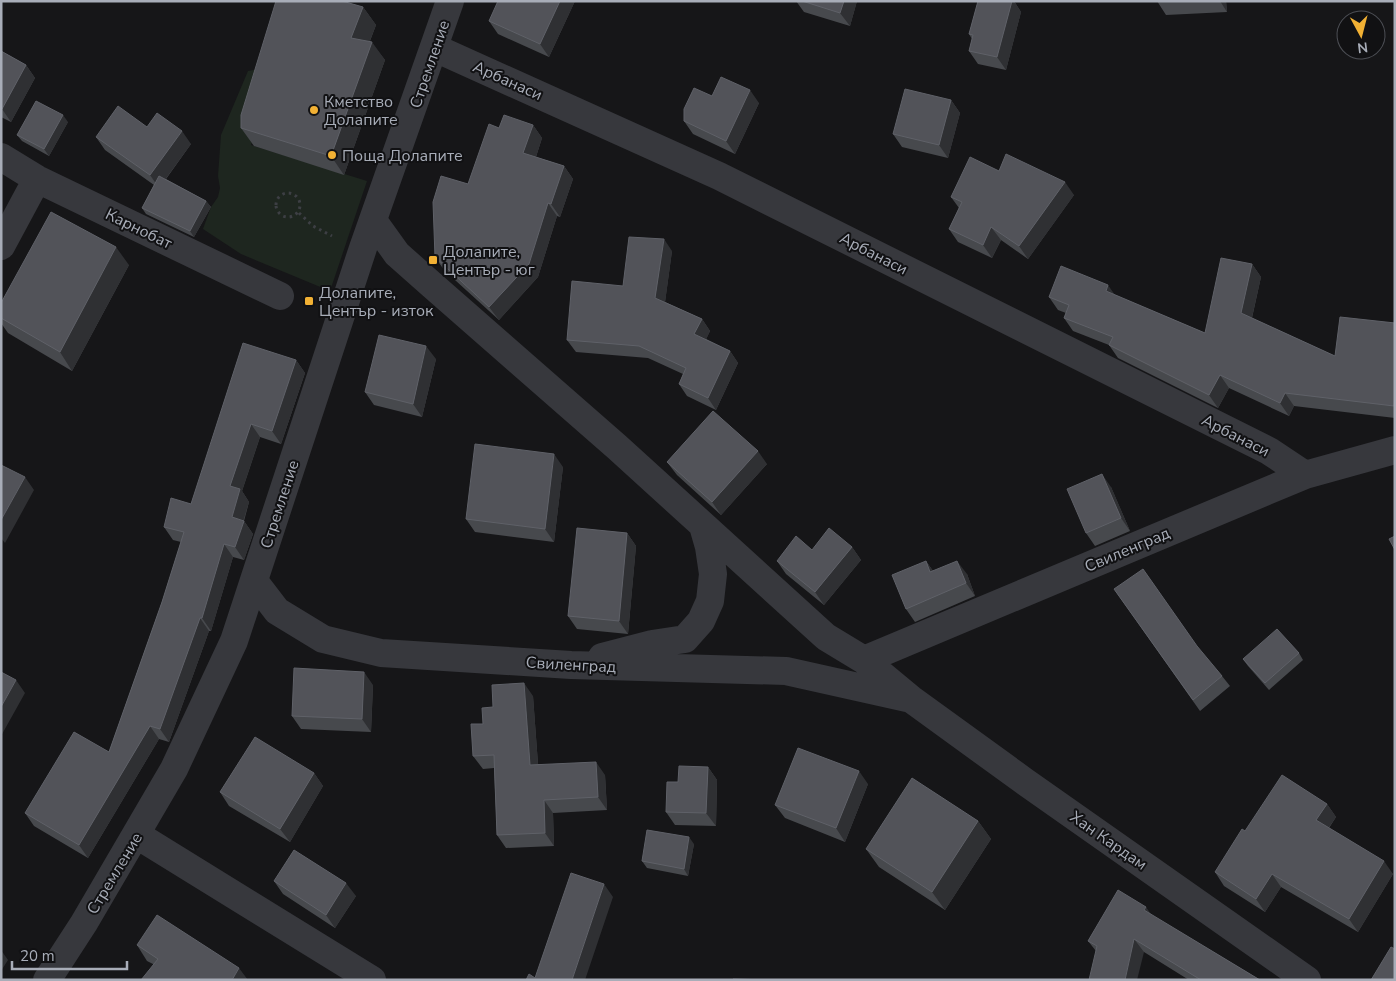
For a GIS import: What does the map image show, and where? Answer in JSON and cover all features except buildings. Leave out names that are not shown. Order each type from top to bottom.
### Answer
[{"type":"street","name":"Стремление","points":[[47,980],[137,836],[174,769],[234,641],[363,248],[374,222],[450,1]]},
{"type":"street","name":"Арбанаси","points":[[435,48],[719,176],[1269,451],[1305,475]]},
{"type":"street","name":"Карнобат","points":[[1,157],[37,179],[280,296]]},
{"type":"street","points":[[1,246],[37,179]]},
{"type":"street","name":"Хан Кардам","points":[[374,222],[397,254],[826,637],[864,660],[911,699],[1280,971],[1308,980]]},
{"type":"street","name":"Свиленград","points":[[864,660],[1305,475],[1395,450]]},
{"type":"street","points":[[571,665],[652,644],[685,639],[701,621],[710,602],[713,574],[710,547],[703,526]]},
{"type":"street","name":"Свиленград","points":[[254,580],[277,611],[323,639],[380,654],[571,665],[786,671],[911,699]]},
{"type":"street","points":[[137,836],[372,980]]},
{"type":"path","points":[[294,194],[301,205],[298,212],[291,217],[282,214],[278,211],[277,200],[282,195],[294,194]]},
{"type":"path","points":[[298,212],[321,231],[363,248]]},
{"type":"shaded area","points":[[259,69],[272,75],[251,145],[367,181],[330,291],[241,254],[203,229],[211,207],[218,197],[220,188],[218,176],[221,135],[248,71]]},
{"type":"place","name":"Кметство Долапите","points":[[314,110]]},
{"type":"place","name":"Поща Долапите","points":[[332,155]]},
{"type":"place","name":"Долапите, Център - юг","points":[[433,260]]},
{"type":"place","name":"Долапите, Център - изток","points":[[309,301]]}]
